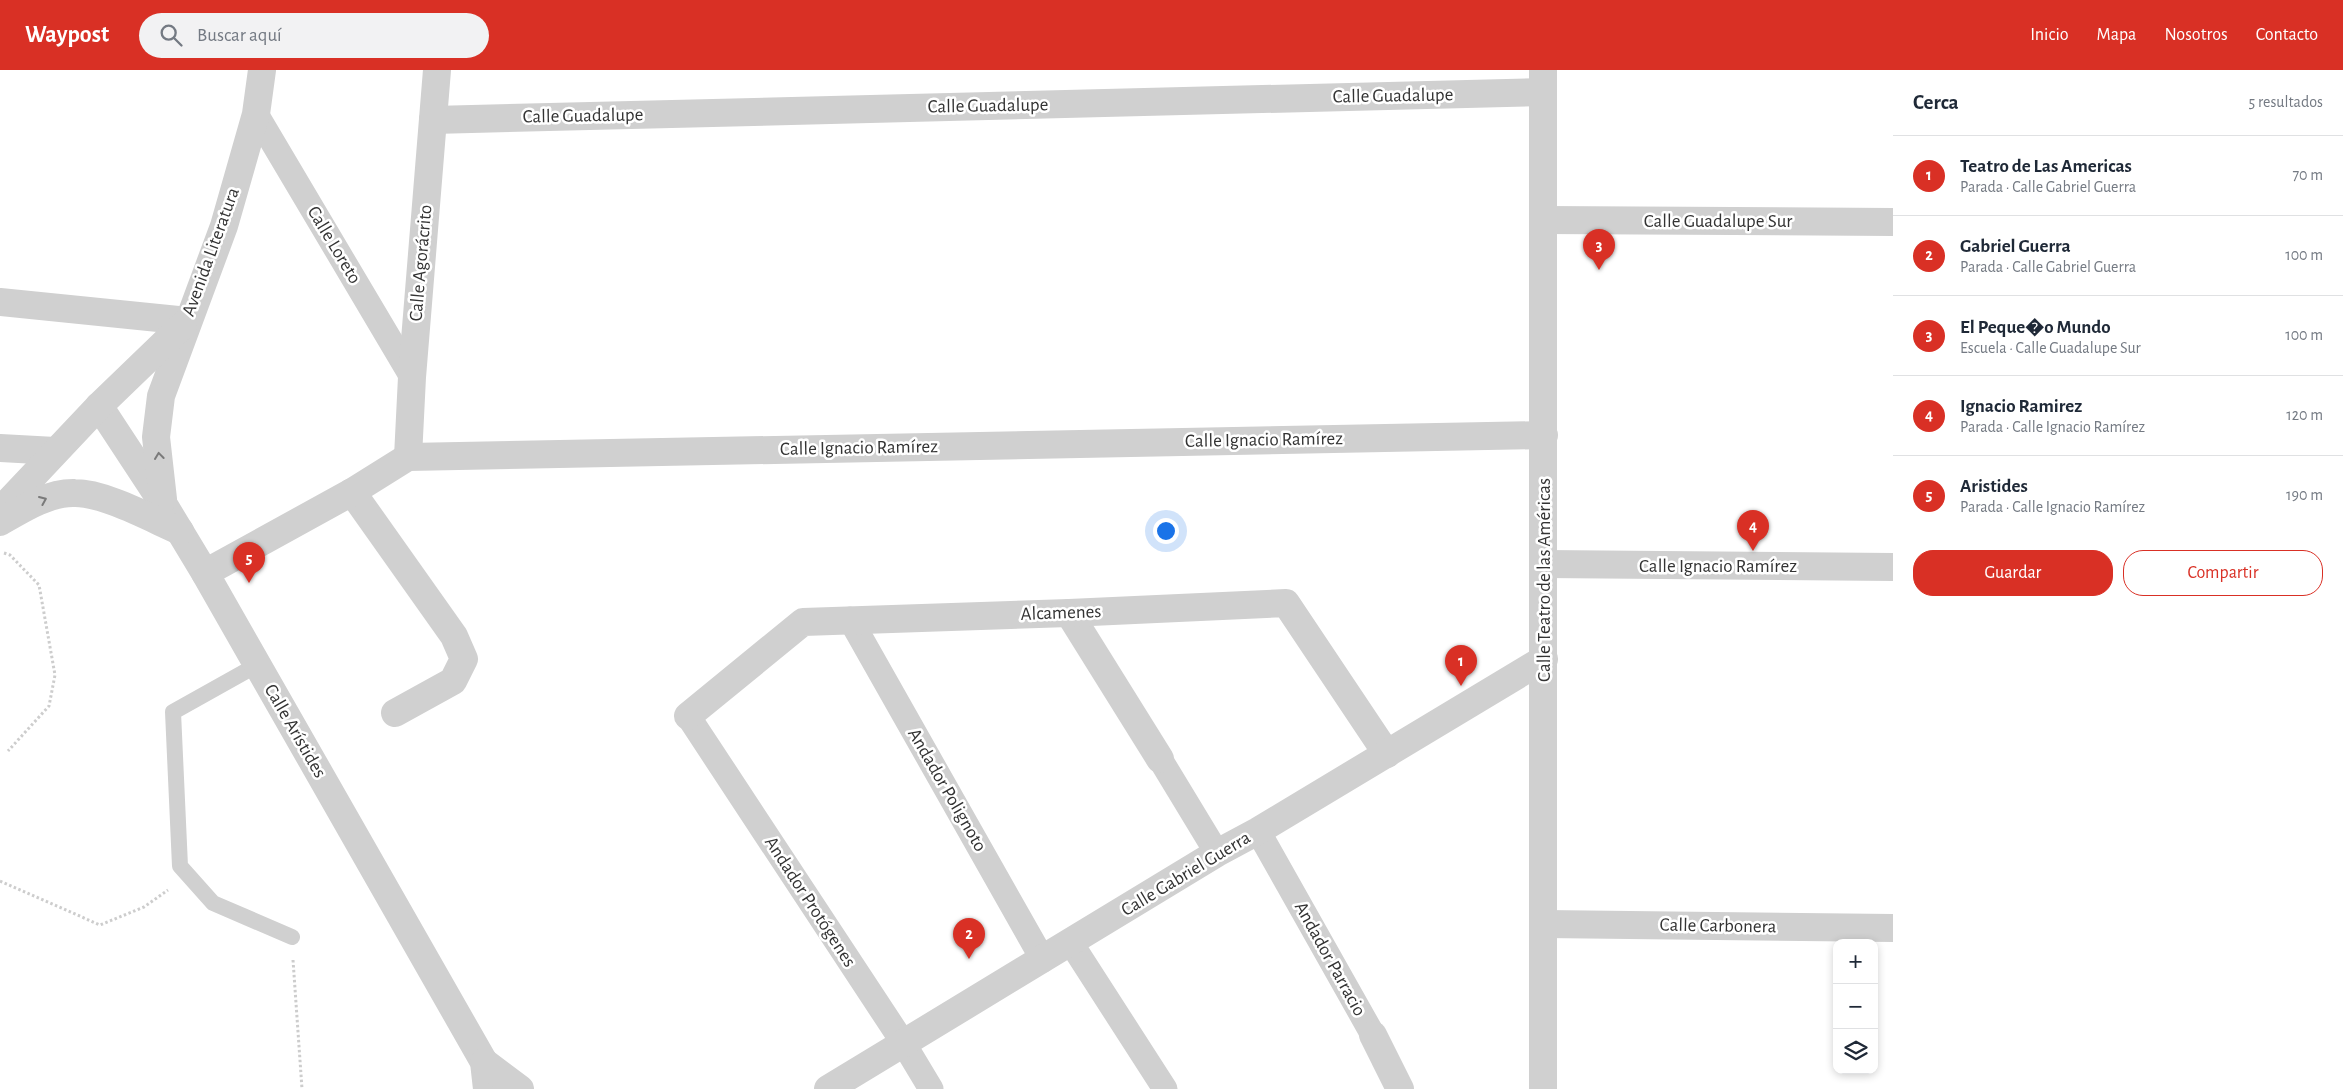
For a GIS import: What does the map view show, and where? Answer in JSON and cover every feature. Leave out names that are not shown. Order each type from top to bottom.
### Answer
[{"type":"street","name":"Avenida Literatura","points":[[0,511],[98,406],[188,321],[224,226],[256,114],[262,70]]},
{"type":"street","name":"Calle Agorácrito","points":[[408,457],[412,377],[436,70]]},
{"type":"street","name":"Calle Guadalupe","points":[[433,120],[1543,81]]},
{"type":"street","name":"Calle Teatro de las Américas","points":[[1543,81],[1543,1089]]},
{"type":"street","name":"Calle Loreto","points":[[256,114],[412,377]]},
{"type":"street","name":"Calle Guadalupe Sur","points":[[1543,220],[1893,222]]},
{"type":"street","points":[[0,302],[188,321],[161,396],[156,437],[164,504]]},
{"type":"street","name":"Calle Arístides","points":[[98,406],[164,504],[205,573],[484,1062],[520,1089]]},
{"type":"street","name":"Calle Ignacio Ramírez","points":[[408,457],[1544,434]]},
{"type":"street","points":[[0,448],[55,451]]},
{"type":"street","points":[[205,573],[352,492],[408,457]]},
{"type":"street","points":[[352,492],[454,636],[464,659],[453,681],[395,713]]},
{"type":"street","points":[[0,522],[47,498],[74,493],[99,497],[180,531]]},
{"type":"street","name":"Calle Ignacio Ramírez","points":[[1544,564],[1893,567]]},
{"type":"street","name":"Alcamenes","points":[[688,716],[803,622],[850,619],[1069,614],[1286,603],[1387,754]]},
{"type":"street","points":[[1069,614],[1217,853]]},
{"type":"street","name":"Andador Polignoto","points":[[850,619],[1044,960]]},
{"type":"street","name":"Calle Gabriel Guerra","points":[[828,1089],[1044,960],[1217,853],[1258,831],[1544,659]]},
{"type":"street","name":"Andador Protógenes","points":[[688,716],[904,1044],[931,1089]]},
{"type":"street","name":"Andador Parracio","points":[[1258,831],[1373,1035],[1400,1089]]},
{"type":"street","name":"Calle Carbonera","points":[[1544,924],[1893,928]]},
{"type":"street","points":[[1071,943],[1166,1089]]},
{"type":"street","name":"Calle Arístides","points":[[484,1062],[487,1089]]},
{"type":"lane","points":[[257,665],[173,712],[180,866],[213,903],[292,937]]},
{"type":"path","points":[[0,551],[10,556],[39,585],[55,675],[50,706],[8,751]]},
{"type":"path","points":[[0,881],[100,925],[144,907],[188,875]]},
{"type":"path","points":[[292,937],[302,1089]]},
{"type":"place","name":"El Peque�o Mundo","points":[[1599,270]]},
{"type":"place","name":"Ignacio Ramirez","points":[[1753,551]]},
{"type":"place","name":"Aristides","points":[[249,583]]},
{"type":"place","name":"Teatro de Las Americas","points":[[1461,686]]},
{"type":"place","name":"Gabriel Guerra","points":[[969,959]]}]
